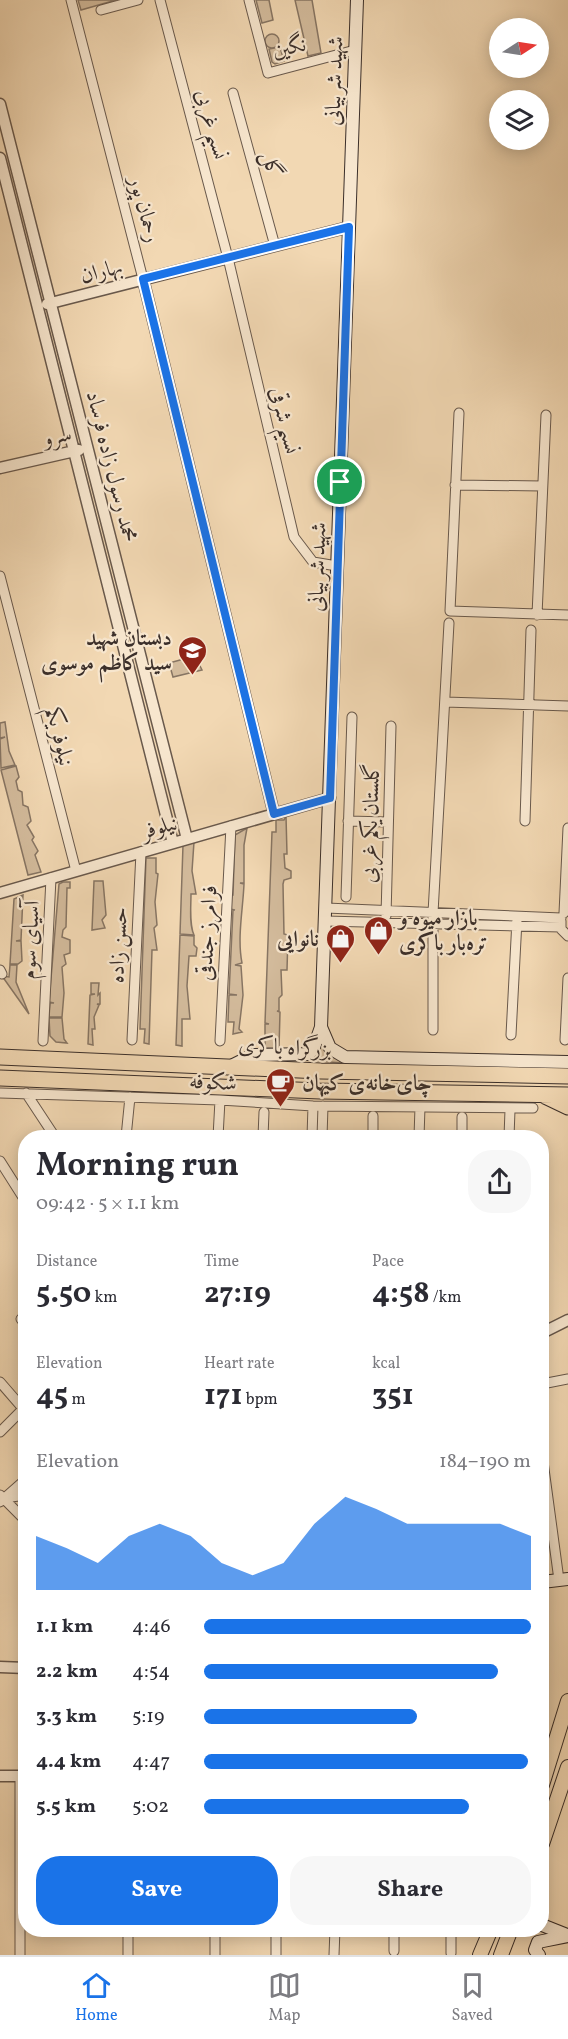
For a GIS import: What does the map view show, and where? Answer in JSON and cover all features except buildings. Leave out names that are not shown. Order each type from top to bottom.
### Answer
[{"type":"highway","name":"بزرگراه باکری","points":[[0,1057],[233,1065],[321,1071],[568,1076]]},
{"type":"highway","name":"بزرگراه باکری","points":[[0,1078],[320,1091],[568,1095]]},
{"type":"highway","points":[[539,1094],[568,1107]]},
{"type":"main road","name":"شهید شربیانی","points":[[321,1027],[357,0]]},
{"type":"main road","points":[[321,1027],[330,1048],[345,1057],[568,1062]]},
{"type":"main road","points":[[233,1065],[253,1055],[308,1054],[313,1050],[321,1027]]},
{"type":"main road","points":[[549,1581],[565,1580]]},
{"type":"main road","points":[[549,1759],[568,1701]]},
{"type":"main road","points":[[549,1823],[568,1767]]},
{"type":"main road","points":[[549,1928],[568,1936]]},
{"type":"main road","points":[[539,1955],[536,1950],[538,1942],[568,1936]]},
{"type":"main road","points":[[480,1955],[488,1937]]},
{"type":"main road","points":[[501,1955],[508,1937]]},
{"type":"street","name":"رحمان پور","points":[[71,0],[143,279],[274,814]]},
{"type":"street","points":[[101,10],[138,0]]},
{"type":"street","name":"نسیم غربی","points":[[159,0],[228,258]]},
{"type":"street","name":"نگین","points":[[249,0],[268,73],[355,50]]},
{"type":"street","name":"گل","points":[[233,93],[275,246]]},
{"type":"street","name":"محمد رسول زاده فرساد","points":[[0,104],[187,839]]},
{"type":"street","name":"محمد رسول زاده فرساد","points":[[0,158],[173,843]]},
{"type":"street","points":[[9,194],[22,190]]},
{"type":"street","name":"بهاران","points":[[38,306],[349,227]]},
{"type":"street","name":"نسیم شرقی","points":[[228,258],[294,537],[313,562],[337,566]]},
{"type":"street","points":[[459,413],[450,611],[568,615]]},
{"type":"street","points":[[537,615],[546,415]]},
{"type":"street","name":"سرو","points":[[0,468],[88,447]]},
{"type":"street","points":[[455,485],[542,486]]},
{"type":"street","name":"نیلوفر یکم","points":[[0,576],[76,871]]},
{"type":"street","points":[[116,618],[130,614]]},
{"type":"street","points":[[433,1030],[433,918],[449,623]]},
{"type":"street","points":[[525,821],[531,630]]},
{"type":"street","points":[[445,702],[568,706]]},
{"type":"street","points":[[346,897],[352,717]]},
{"type":"street","name":"گلستان یکم غربی","points":[[386,916],[391,726]]},
{"type":"street","name":"نیلوفر","points":[[0,893],[330,798]]},
{"type":"street","points":[[348,821],[388,822]]},
{"type":"street","name":"فرامرز جندقی","points":[[220,1041],[231,826]]},
{"type":"street","points":[[568,828],[563,917],[568,936]]},
{"type":"street","name":"حسن زاده","points":[[132,1040],[141,852]]},
{"type":"street","name":"آسیای سوم","points":[[43,1041],[51,878]]},
{"type":"street","points":[[326,915],[517,921],[563,917]]},
{"type":"street","points":[[511,1035],[517,921]]},
{"type":"street","points":[[565,1040],[568,978]]},
{"type":"street","name":"شکوفه","points":[[0,1093],[220,1100],[318,1106],[510,1110],[533,1108]]},
{"type":"street","points":[[26,1093],[50,1130]]},
{"type":"street","points":[[127,1130],[130,1097]]},
{"type":"street","points":[[218,1130],[220,1100]]},
{"type":"street","points":[[313,1130],[318,1106]]},
{"type":"street","points":[[318,1106],[321,1130]]},
{"type":"street","points":[[419,1130],[420,1107]]},
{"type":"street","points":[[509,1130],[510,1110]]},
{"type":"street","points":[[263,1130],[264,1112]]},
{"type":"street","points":[[373,1116],[373,1130]]},
{"type":"street","points":[[462,1117],[462,1130]]},
{"type":"street","points":[[0,1161],[18,1189]]},
{"type":"street","points":[[549,1330],[568,1320]]},
{"type":"street","points":[[549,1383],[568,1379]]},
{"type":"street","points":[[0,1383],[18,1403]]},
{"type":"street","points":[[0,1432],[18,1416]]},
{"type":"street","points":[[1,1498],[18,1485]]},
{"type":"street","points":[[1,1498],[18,1497]]},
{"type":"street","points":[[1,1498],[18,1514]]},
{"type":"street","points":[[549,1506],[556,1558],[565,1580]]},
{"type":"street","points":[[556,1558],[568,1556]]},
{"type":"street","points":[[0,1667],[18,1668]]},
{"type":"street","points":[[0,1776],[18,1776]]},
{"type":"street","points":[[20,1937],[20,1955]]},
{"type":"street","points":[[128,1937],[128,1955]]},
{"type":"street","points":[[215,1937],[215,1955]]},
{"type":"street","points":[[276,1937],[276,1955]]},
{"type":"street","points":[[334,1955],[335,1937]]},
{"type":"street","points":[[394,1937],[394,1951]]},
{"type":"street","points":[[451,1937],[451,1953]]},
{"type":"shaded area","points":[[78,0],[116,0],[81,10]]},
{"type":"shaded area","points":[[256,0],[269,0],[273,20],[262,23]]},
{"type":"shaded area","points":[[295,0],[312,0],[321,53],[308,56]]},
{"type":"shaded area","points":[[272,34],[277,36],[279,41],[277,46],[272,48],[267,46],[265,41],[267,36]]},
{"type":"shaded area","points":[[280,47],[284,61],[275,64],[272,62],[269,49]]},
{"type":"shaded area","points":[[195,656],[202,670],[173,677],[169,663]]},
{"type":"shaded area","points":[[5,722],[9,751],[15,765],[1,768],[0,739],[5,737],[0,738],[0,723]]},
{"type":"shaded area","points":[[16,766],[19,777],[16,781],[18,790],[22,792],[23,805],[28,807],[31,821],[27,825],[34,837],[32,840],[38,851],[35,855],[41,872],[28,875],[1,770]]},
{"type":"shaded area","points":[[286,816],[285,868],[291,871],[291,878],[284,880],[283,884],[284,934],[288,935],[287,970],[281,970],[282,995],[279,998],[279,1011],[277,1011],[280,1012],[279,1049],[265,1048],[265,1024],[269,1024],[265,1023],[272,832],[276,832],[276,820],[284,820]]},
{"type":"shaded area","points":[[247,828],[244,845],[244,883],[240,883],[244,884],[240,934],[242,963],[235,965],[241,966],[243,995],[239,1029],[242,1032],[233,1034],[234,1022],[228,1022],[229,995],[237,995],[229,994],[233,910],[235,910],[230,909],[231,895],[233,895],[235,835]]},
{"type":"shaded area","points":[[194,842],[192,871],[196,894],[191,894],[191,926],[194,935],[180,934],[183,845]]},
{"type":"shaded area","points":[[146,858],[156,858],[156,873],[158,874],[155,902],[157,925],[154,928],[157,950],[152,950],[149,1044],[144,1043],[145,1029],[140,1029]]},
{"type":"shaded area","points":[[94,881],[103,881],[106,915],[102,920],[105,928],[92,930]]},
{"type":"shaded area","points":[[70,882],[70,888],[67,888],[66,927],[62,937],[70,940],[70,953],[64,955],[66,964],[62,967],[64,993],[62,1017],[49,1017],[50,1003],[54,1003],[49,1002],[59,884]]},
{"type":"shaded area","points":[[23,895],[21,940],[16,941],[21,941],[22,961],[18,964],[10,964],[14,899]]},
{"type":"shaded area","points":[[180,935],[194,936],[194,945],[197,948],[196,956],[189,956],[187,986],[190,1019],[182,1019],[182,1046],[176,1045]]},
{"type":"shaded area","points":[[10,965],[17,965],[16,982],[29,1014],[2,976],[9,977]]},
{"type":"shaded area","points":[[91,983],[99,983],[98,995],[100,993],[100,1004],[97,1004],[99,1005],[94,1017],[95,1029],[92,1029],[93,1045],[88,1044],[90,995],[95,994],[91,994]]},
{"type":"shaded area","points":[[49,1018],[62,1018],[64,1039],[67,1043],[56,1042],[50,1036]]},
{"type":"shaded area","points":[[321,1030],[345,1059],[343,1063],[302,1060],[319,1052]]},
{"type":"place","name":"دبستان شهید سید کاظم موسوی","points":[[193,676]]},
{"type":"place","name":"بازار میوه و تره‌بار باکری","points":[[378,956]]},
{"type":"place","name":"نانوایی","points":[[340,964]]},
{"type":"place","name":"چای‌خانه‌ی کیهان","points":[[281,1108]]},
{"type":"route","points":[[349,227],[340,482],[330,798],[274,814],[143,279],[349,227]]}]
